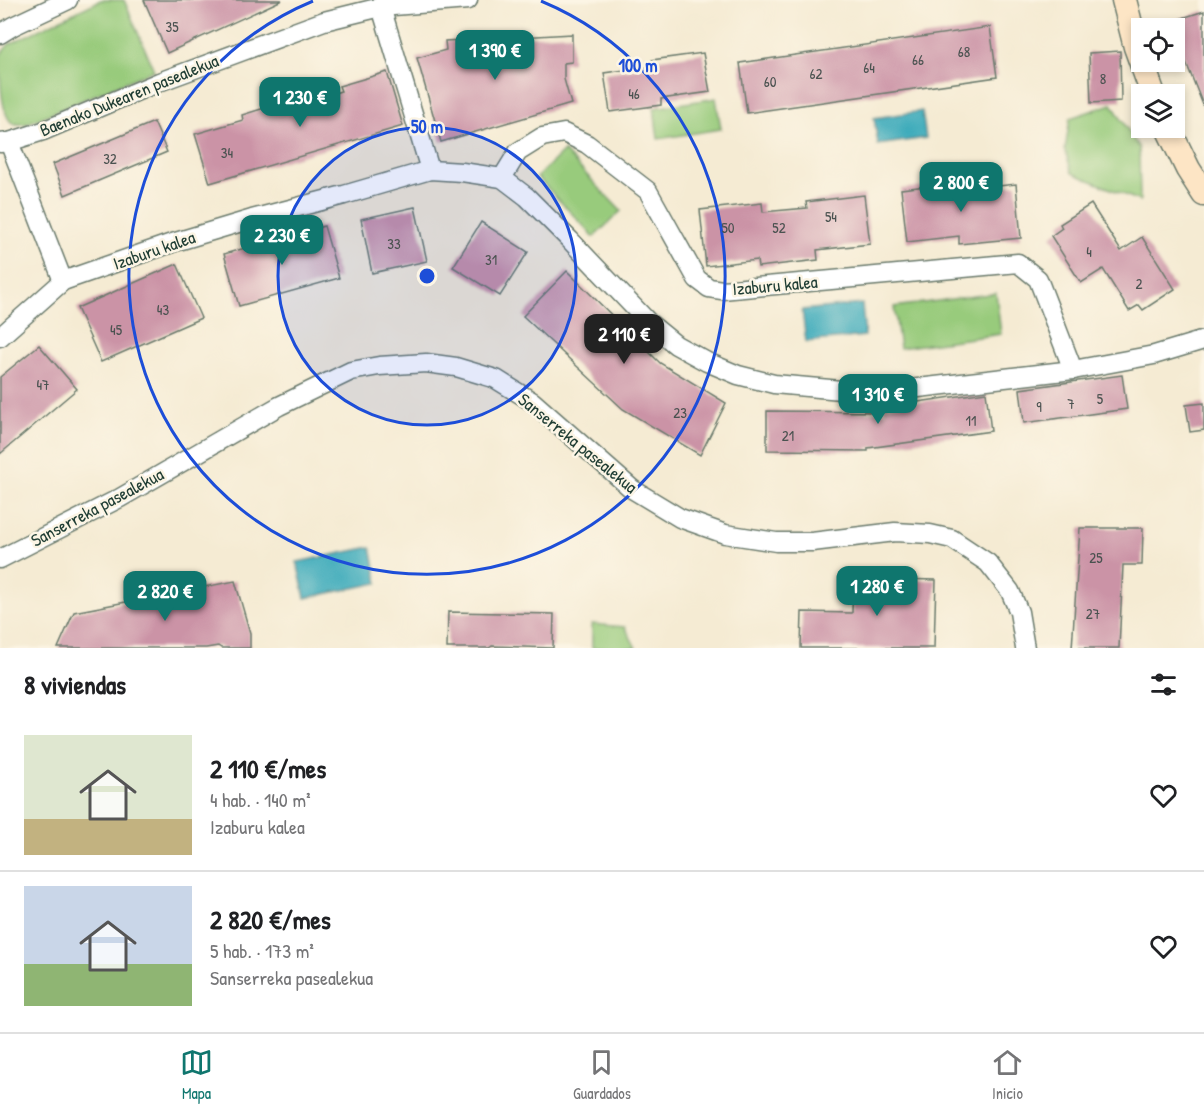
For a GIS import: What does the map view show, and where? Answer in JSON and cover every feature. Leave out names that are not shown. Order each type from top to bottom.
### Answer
[{"type":"street","points":[[0,34],[68,0]]},
{"type":"street","name":"Baenako Dukearen pasealekua","points":[[5,143],[43,131],[159,82],[324,21],[381,7],[468,0]]},
{"type":"street","points":[[1124,0],[1136,47],[1149,84]]},
{"type":"street","points":[[381,7],[430,170]]},
{"type":"street","name":"Izaburu kalea","points":[[0,337],[63,281],[172,243],[430,170],[502,178],[518,152],[542,137],[564,132],[586,144],[648,191],[697,279],[709,288],[722,290],[1018,263],[1038,279],[1073,370]]},
{"type":"street","points":[[1173,138],[1204,194]]},
{"type":"street","points":[[5,143],[63,281]]},
{"type":"street","points":[[502,178],[534,204],[650,323],[676,345],[707,362],[738,375],[774,384],[876,393],[1073,370],[1154,355],[1204,340]]},
{"type":"street","name":"Sanserreka pasealekua","points":[[0,559],[120,498],[279,406],[351,371],[379,366],[426,363],[456,367],[496,379],[533,402],[632,489],[680,518],[725,534],[776,542],[812,542],[894,531],[930,534],[952,539],[988,563],[1010,591],[1019,612],[1025,648]]},
{"type":"green space","points":[[101,0],[124,0],[154,70],[26,124],[12,123],[3,102],[0,55],[9,44]]},
{"type":"green space","points":[[716,98],[721,129],[658,139],[654,108]]},
{"type":"green space","points":[[1112,104],[1139,148],[1140,201],[1072,173],[1065,150],[1070,118]]},
{"type":"green space","points":[[564,151],[621,211],[594,237],[537,177]]},
{"type":"green space","points":[[996,293],[1001,334],[900,348],[894,307]]},
{"type":"green space","points":[[592,624],[625,627],[636,648],[592,648]]},
{"type":"water","points":[[922,111],[926,138],[878,145],[874,118]]},
{"type":"water","points":[[862,304],[865,336],[806,342],[802,310]]},
{"type":"water","points":[[371,547],[378,583],[305,598],[297,562]]},
{"type":"building","points":[[144,0],[282,0],[167,53]]},
{"type":"building","points":[[1204,11],[1203,105],[1185,60],[1185,18],[1182,18]]},
{"type":"building","points":[[990,27],[997,77],[747,113],[740,63]]},
{"type":"building","points":[[572,34],[572,62],[564,63],[564,79],[571,104],[441,142],[417,58],[446,50],[445,41]]},
{"type":"building","points":[[1120,51],[1121,101],[1091,103],[1089,53]]},
{"type":"building","points":[[703,53],[710,92],[661,99],[661,105],[610,112],[604,73],[653,66],[652,60]]},
{"type":"building","points":[[387,72],[403,126],[210,183],[195,134],[243,120],[242,115],[290,100],[291,106],[341,91],[339,86]]},
{"type":"building","points":[[154,122],[167,152],[65,195],[53,164]]},
{"type":"building","points":[[962,182],[963,190],[1016,184],[1021,238],[959,244],[959,236],[907,242],[901,189]]},
{"type":"building","points":[[864,195],[870,244],[817,250],[818,260],[758,267],[757,260],[706,266],[700,210],[762,203],[763,212],[807,208],[806,202]]},
{"type":"building","points":[[1091,204],[1121,251],[1142,237],[1175,289],[1143,310],[1139,305],[1129,311],[1103,269],[1081,283],[1051,236],[1062,228],[1060,224]]},
{"type":"building","points":[[415,207],[427,261],[372,273],[361,219]]},
{"type":"building","points":[[481,222],[528,252],[500,296],[453,267]]},
{"type":"building","points":[[324,226],[339,278],[239,306],[224,254]]},
{"type":"building","points":[[177,264],[201,318],[101,362],[77,308]]},
{"type":"building","points":[[567,271],[660,363],[726,403],[700,455],[623,409],[523,316]]},
{"type":"building","points":[[39,345],[77,389],[0,454],[0,377]]},
{"type":"building","points":[[1122,375],[1127,409],[1024,423],[1020,389]]},
{"type":"building","points":[[986,392],[991,431],[868,448],[868,451],[767,450],[767,411],[885,412],[884,407]]},
{"type":"building","points":[[1204,403],[1204,430],[1190,432],[1186,405]]},
{"type":"building","points":[[1080,528],[1143,528],[1142,565],[1123,565],[1119,648],[1072,648]]},
{"type":"building","points":[[853,578],[936,580],[934,648],[801,648],[802,612],[852,613]]},
{"type":"building","points":[[235,581],[250,633],[250,648],[221,648],[218,646],[206,648],[58,648],[74,612]]},
{"type":"building","points":[[448,612],[554,614],[553,648],[492,646],[489,648],[447,648]]}]
